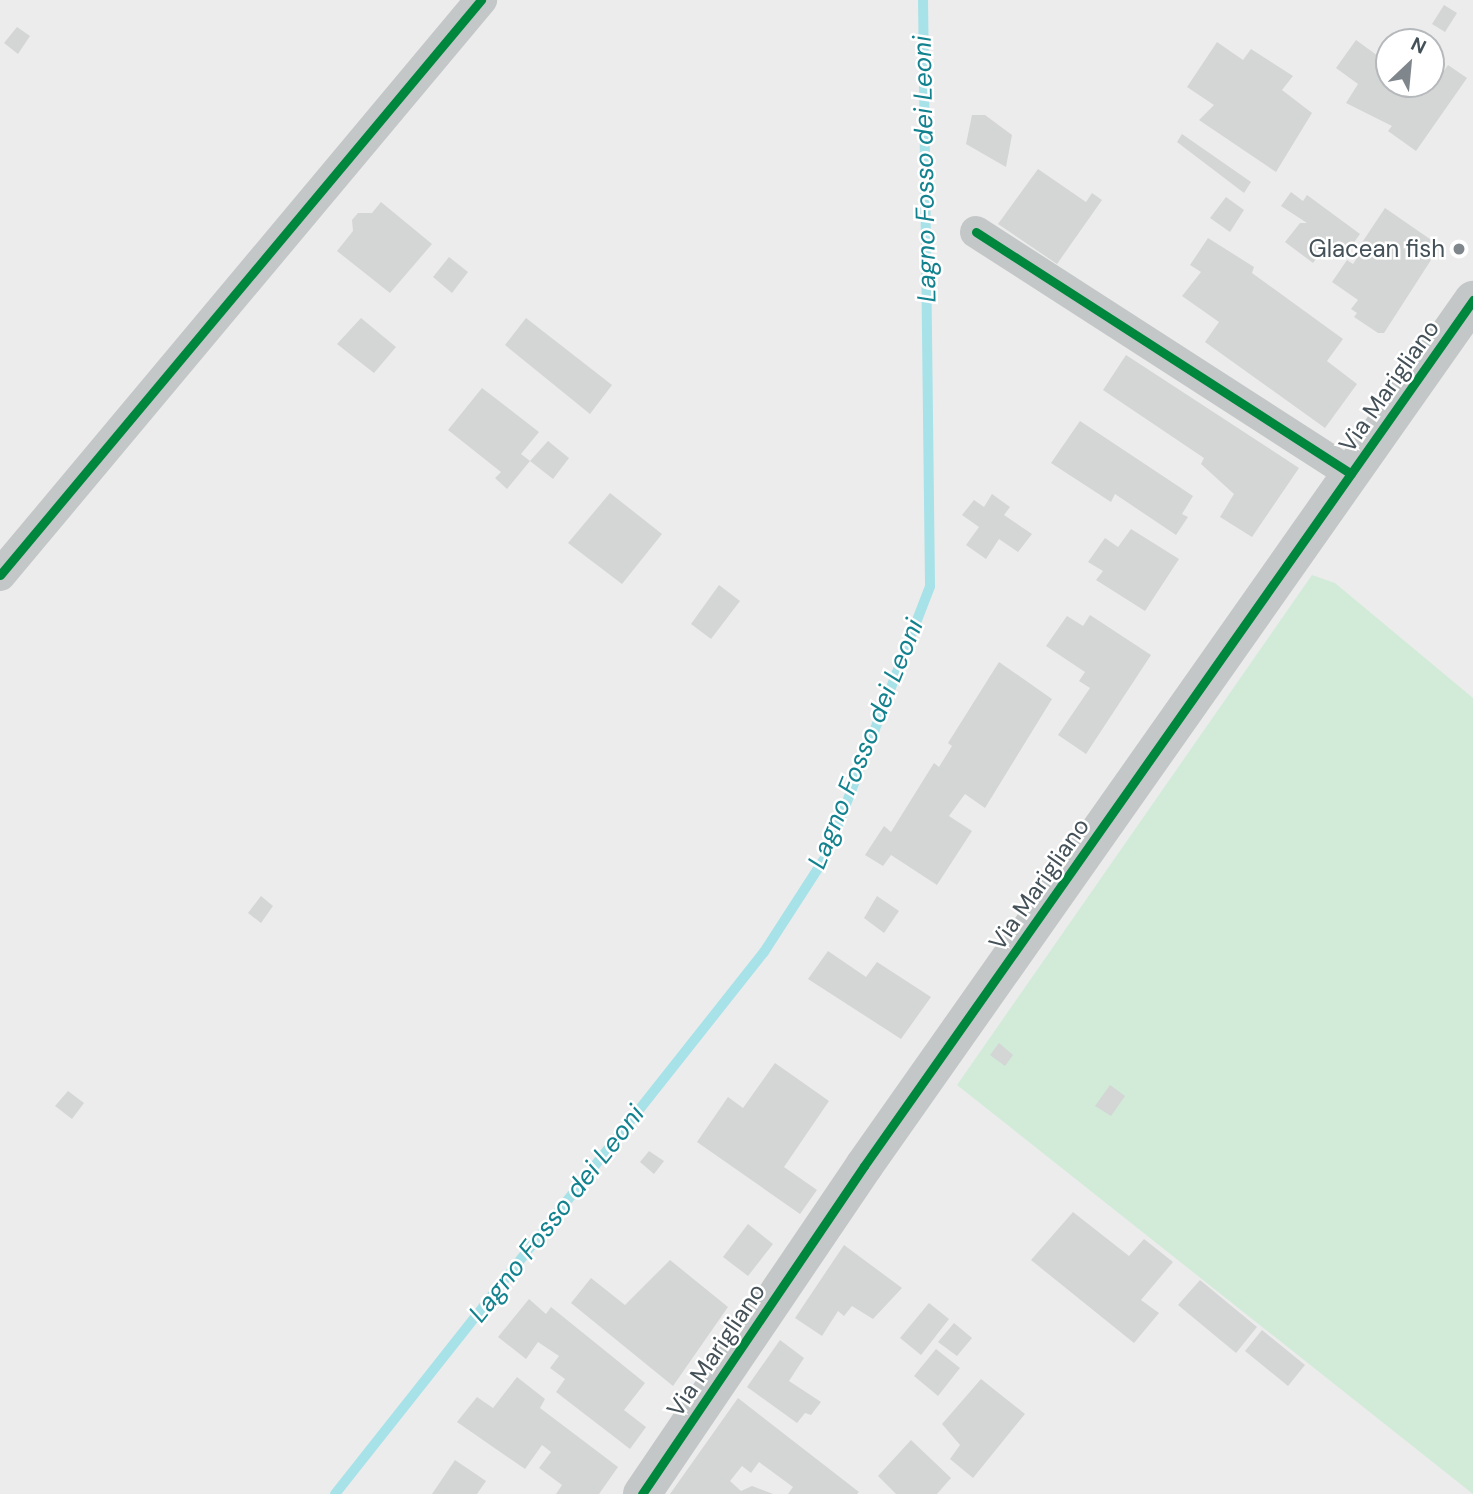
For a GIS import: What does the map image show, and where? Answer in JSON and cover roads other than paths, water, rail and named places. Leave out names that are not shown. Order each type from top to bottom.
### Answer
[{"type":"street","points":[[0,575],[481,0]]},
{"type":"street","points":[[976,232],[1351,474]]},
{"type":"street","name":"Via Marigliano","points":[[642,1494],[864,1166],[1473,300]]},
{"type":"waterway","name":"Lagno Fosso dei Leoni","points":[[335,1494],[764,952],[826,856],[930,586],[923,0]]},
{"type":"place","name":"Glacean fish","points":[[1459,249]]}]
